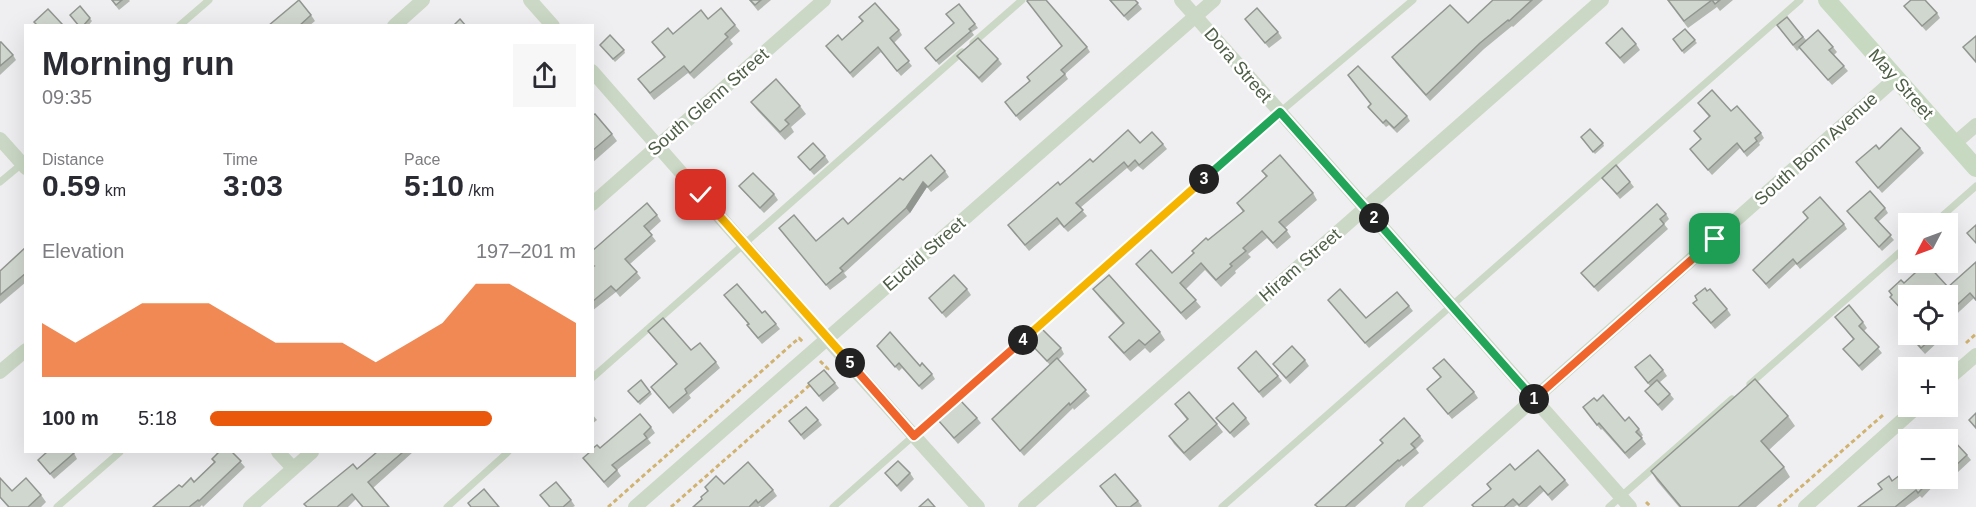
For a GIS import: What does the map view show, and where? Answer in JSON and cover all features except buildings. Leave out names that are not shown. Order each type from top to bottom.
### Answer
[{"type":"street","points":[[396,24],[423,0]]},
{"type":"street","points":[[530,0],[551,24]]},
{"type":"street","name":"South Glenn Street","points":[[594,202],[824,0]]},
{"type":"street","name":"Dora Street","points":[[1181,0],[1625,502]]},
{"type":"street","name":"Euclid Street","points":[[635,507],[1214,0]]},
{"type":"street","name":"Hiram Street","points":[[1025,507],[1602,0]]},
{"type":"street","name":"May Street","points":[[1827,0],[1976,168]]},
{"type":"street","points":[[594,73],[978,507]]},
{"type":"street","name":"South Bonn Avenue","points":[[1412,507],[1896,78]]},
{"type":"street","points":[[1954,144],[1976,125]]},
{"type":"street","points":[[0,140],[24,164]]},
{"type":"street","points":[[0,372],[24,352]]},
{"type":"street","points":[[1958,370],[1976,354]]},
{"type":"street","points":[[1805,507],[1906,417]]},
{"type":"street","points":[[279,453],[293,468]]},
{"type":"street","points":[[250,507],[311,453]]},
{"type":"lane","points":[[181,24],[209,0]]},
{"type":"lane","points":[[594,376],[1022,0]]},
{"type":"lane","points":[[833,507],[1280,112],[1413,0]]},
{"type":"lane","points":[[1222,507],[1800,0]]},
{"type":"lane","points":[[0,183],[24,164]]},
{"type":"lane","points":[[1945,213],[1976,186]]},
{"type":"lane","points":[[1746,387],[1898,254]]},
{"type":"lane","points":[[1609,507],[1625,502],[1737,395]]},
{"type":"lane","points":[[57,507],[119,453]]},
{"type":"lane","points":[[447,507],[507,453]]},
{"type":"path","points":[[671,507],[828,369]]},
{"type":"path","points":[[1778,507],[1891,409]]},
{"type":"path","points":[[1646,502],[1651,507]]},
{"type":"route","points":[[701,195],[914,436],[1280,112],[1534,399],[1715,239]]}]
